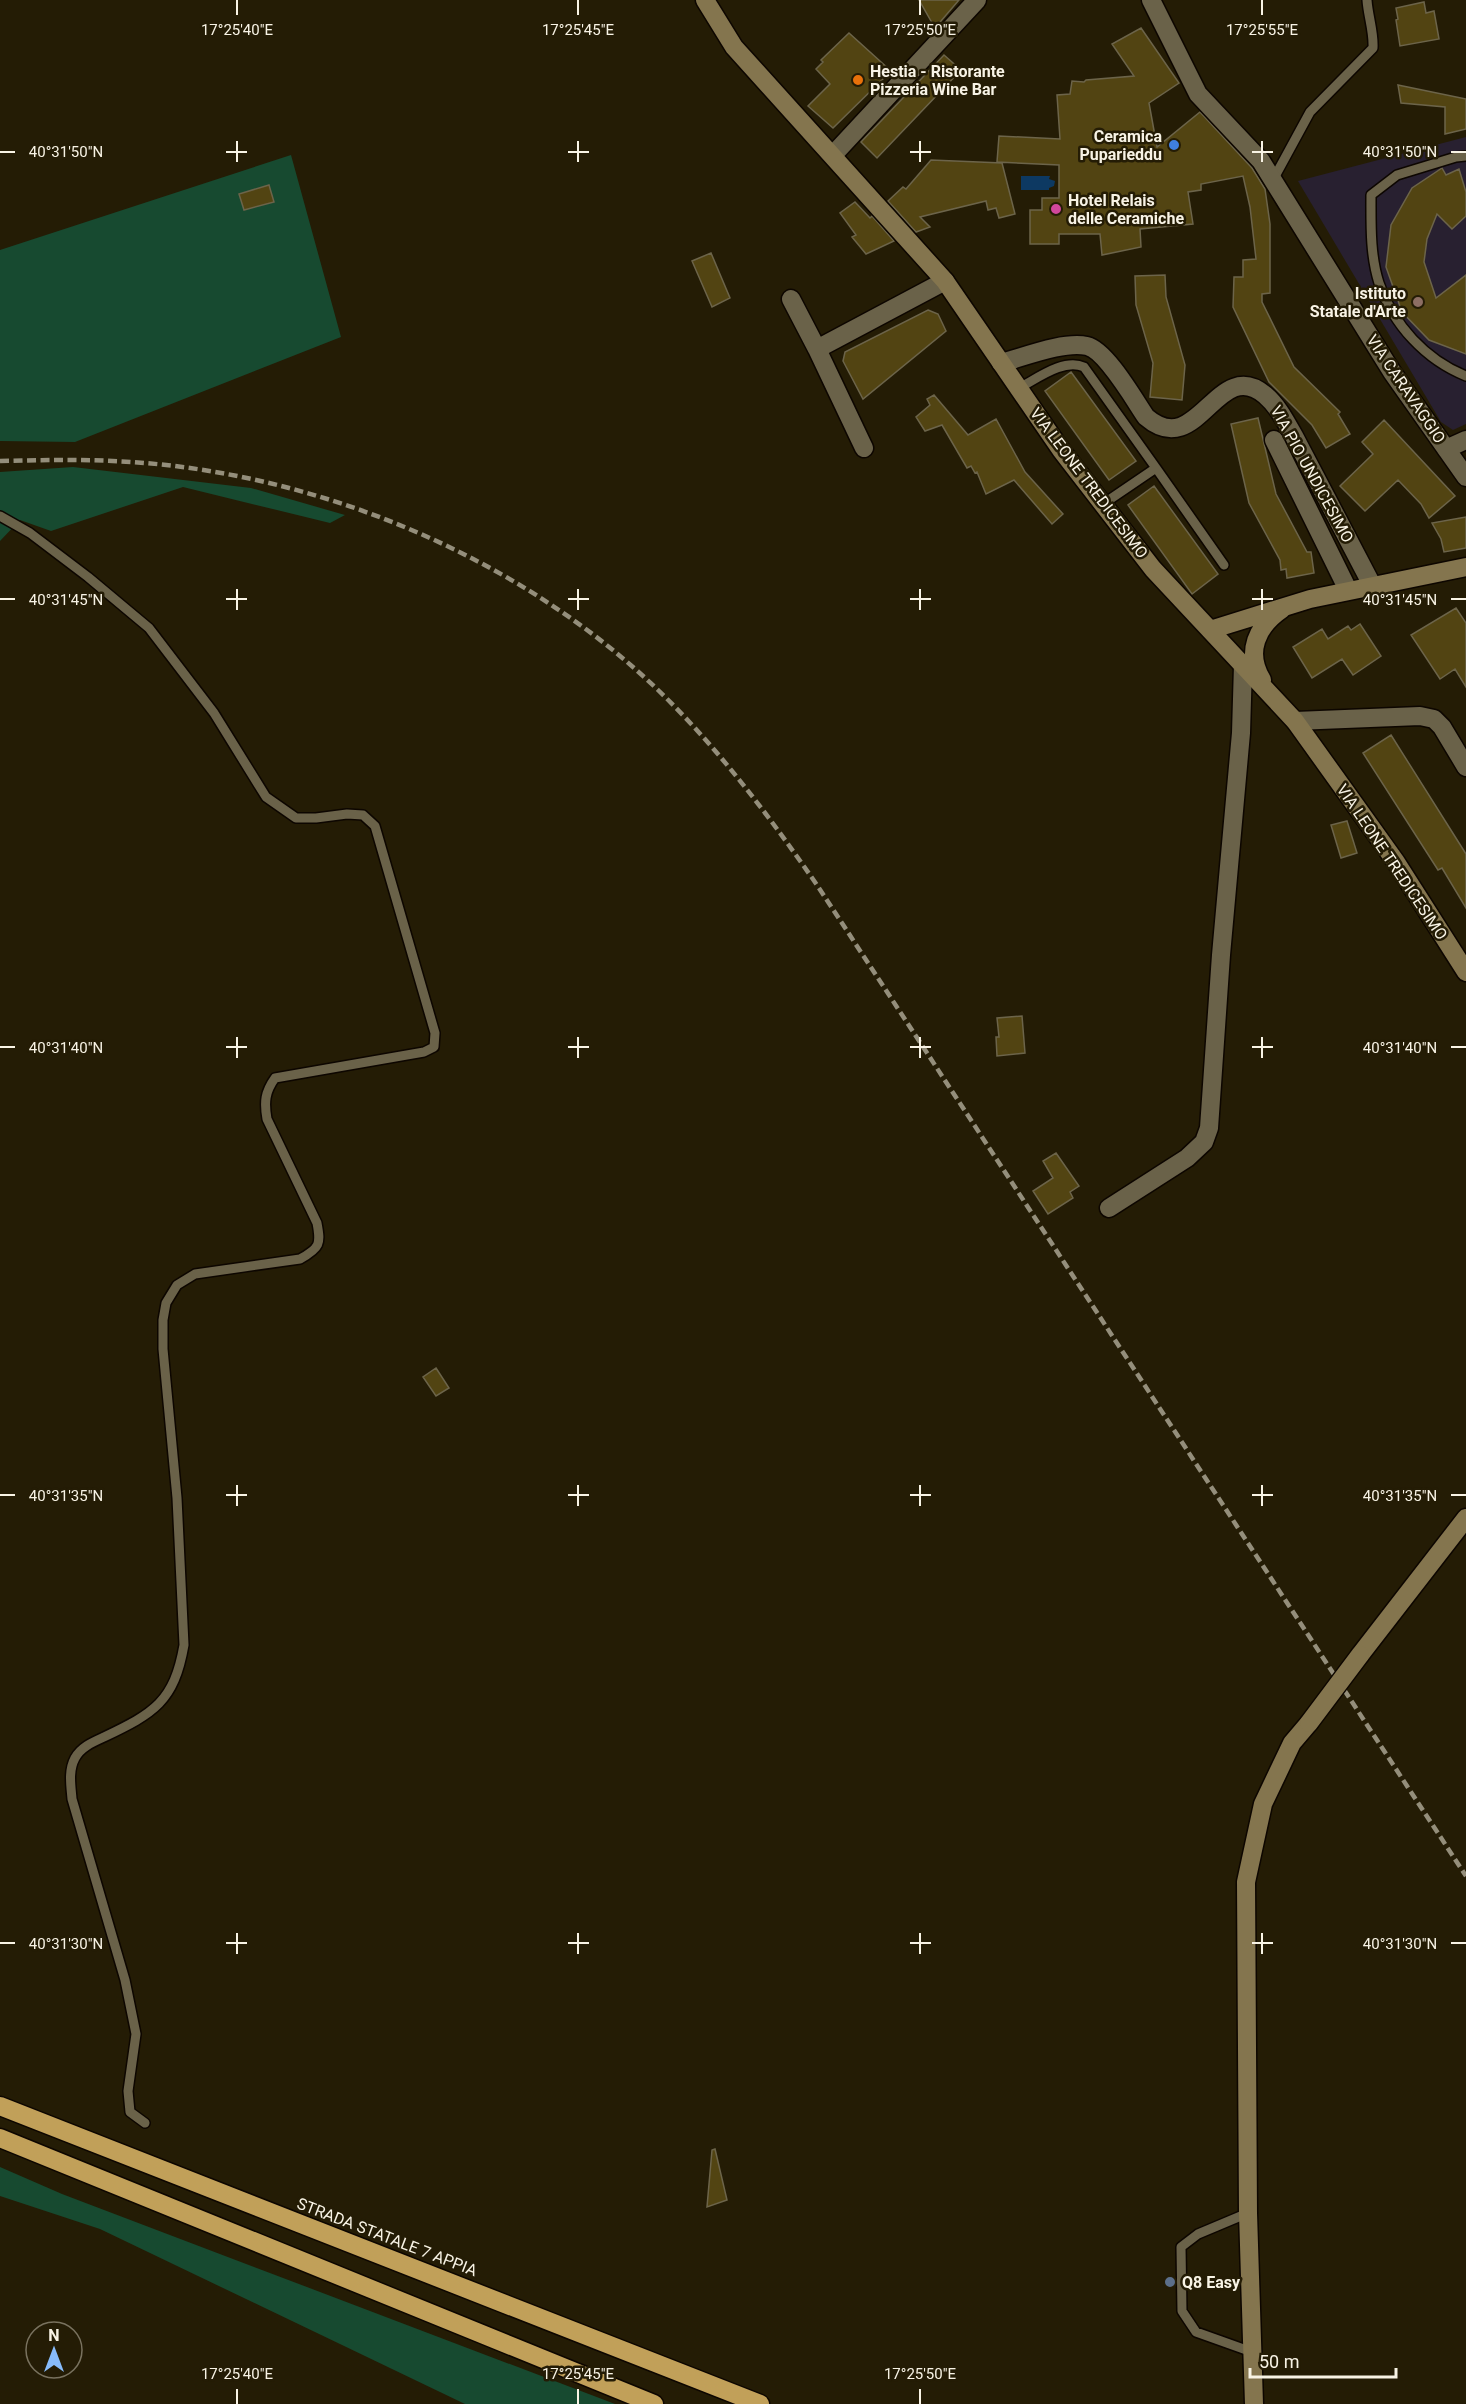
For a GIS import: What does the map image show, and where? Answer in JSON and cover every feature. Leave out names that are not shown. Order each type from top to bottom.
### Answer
[{"type":"highway","name":"STRADA STATALE 7 APPIA","points":[[0,2106],[752,2401]]},
{"type":"highway","points":[[0,2138],[654,2404]]},
{"type":"street","name":"VIA LEONE TREDICESIMO","points":[[705,0],[734,46],[945,281],[1061,450],[1154,569],[1295,721],[1396,862],[1466,972]]},
{"type":"street","points":[[833,155],[977,0]]},
{"type":"street","name":"VIA CARAVAGGIO","points":[[1151,0],[1198,94],[1262,161],[1397,379],[1466,477]]},
{"type":"street","points":[[817,349],[945,281]]},
{"type":"street","points":[[791,299],[864,448]]},
{"type":"street","name":"VIA PIO UNDICESIMO","points":[[1001,363],[1058,348],[1074,345],[1089,346],[1103,356],[1146,417],[1155,425],[1166,428],[1177,429],[1186,426],[1229,389],[1238,385],[1263,393],[1281,414],[1294,436],[1372,585]]},
{"type":"street","name":"VIA PIO UNDICESIMO","points":[[1274,440],[1348,590]]},
{"type":"street","points":[[1446,449],[1466,440]]},
{"type":"street","points":[[1210,630],[1286,606],[1348,590],[1466,567]]},
{"type":"street","points":[[1226,647],[1244,646],[1252,641],[1272,616],[1286,606]]},
{"type":"street","points":[[1260,630],[1254,644],[1254,660],[1259,676],[1271,696]]},
{"type":"street","points":[[1109,1208],[1187,1158],[1204,1142],[1209,1128],[1221,956],[1241,733],[1243,666]]},
{"type":"street","points":[[1295,721],[1420,716],[1434,719],[1466,767]]},
{"type":"street","points":[[1254,2404],[1248,2213],[1246,1882],[1263,1804],[1292,1743],[1466,1518]]},
{"type":"lane","points":[[1273,180],[1310,112],[1373,48],[1374,37],[1367,0]]},
{"type":"lane","points":[[1466,156],[1397,175],[1371,195],[1371,238],[1379,283],[1396,320],[1420,346],[1442,364],[1466,376]]},
{"type":"lane","points":[[1019,388],[1062,366],[1076,363],[1084,367],[1224,565]]},
{"type":"lane","points":[[1103,504],[1156,468]]},
{"type":"lane","points":[[0,516],[30,533],[88,577],[148,628],[214,713],[266,797],[296,818],[363,815],[375,826],[435,1033],[434,1047],[424,1052],[275,1078],[266,1090],[264,1104],[267,1119],[317,1223],[320,1239],[314,1251],[300,1259],[195,1274],[177,1285],[166,1302],[163,1320],[163,1349],[177,1498],[184,1645],[181,1664],[173,1686],[161,1701],[135,1722],[87,1744],[75,1757],[70,1772],[72,1799],[125,1980],[136,2034],[128,2091],[130,2112],[145,2123]]},
{"type":"lane","points":[[1248,2213],[1198,2234],[1181,2247],[1182,2311],[1196,2332],[1252,2352]]},
{"type":"shaded area","name":"Istituto Statale d'Arte","points":[[1466,137],[1466,424],[1453,430],[1441,422],[1298,181]]},
{"type":"green space","points":[[291,155],[341,337],[75,442],[0,441],[0,250]]},
{"type":"green space","points":[[73,467],[251,488],[345,515],[330,523],[183,487],[51,531],[20,520],[0,541],[0,472]]},
{"type":"green space","points":[[0,2167],[62,2194],[615,2404],[465,2404],[100,2229],[0,2196]]},
{"type":"water","points":[[1021,176],[1050,176],[1049,179],[1055,181],[1054,186],[1049,190],[1021,190]]},
{"type":"building","points":[[919,0],[959,0],[935,28]]},
{"type":"building","points":[[1424,2],[1426,13],[1434,11],[1439,39],[1400,46],[1396,8]]},
{"type":"building","points":[[1141,28],[1179,83],[1149,103],[1157,147],[1200,112],[1252,168],[1265,189],[1270,224],[1270,293],[1262,294],[1262,302],[1294,367],[1340,412],[1338,414],[1350,434],[1326,448],[1312,425],[1269,382],[1233,307],[1234,277],[1243,277],[1243,260],[1256,259],[1250,207],[1243,176],[1201,184],[1201,190],[1188,192],[1193,224],[1140,229],[1141,247],[1102,255],[1100,234],[1059,234],[1059,244],[1030,244],[1030,210],[1042,210],[1042,198],[1059,198],[1059,165],[997,162],[999,136],[1060,139],[1057,95],[1070,94],[1072,81],[1084,82],[1134,76],[1112,44]]},
{"type":"building","name":"Hestia - Ristorante Pizzeria Wine Bar","points":[[849,33],[891,71],[833,128],[808,106],[830,84],[816,69],[823,62],[821,60]]},
{"type":"building","points":[[944,55],[961,70],[877,158],[861,142]]},
{"type":"building","points":[[1398,85],[1466,99],[1466,129],[1445,134],[1445,107],[1401,103]]},
{"type":"building","points":[[931,160],[1002,163],[1015,214],[999,218],[996,208],[988,210],[986,201],[920,217],[930,227],[916,232],[888,201],[903,187],[906,189]]},
{"type":"building","points":[[1442,168],[1446,175],[1459,169],[1466,192],[1466,216],[1452,229],[1437,214],[1427,239],[1424,262],[1436,298],[1466,275],[1466,354],[1429,340],[1402,312],[1386,267],[1391,225],[1412,188]]},
{"type":"building","points":[[269,185],[274,202],[244,210],[239,194]]},
{"type":"building","points":[[855,202],[870,218],[872,216],[894,241],[866,254],[852,237],[856,235],[840,213]]},
{"type":"building","points":[[711,253],[730,298],[712,307],[692,261]]},
{"type":"building","points":[[1165,275],[1166,297],[1185,365],[1182,400],[1150,397],[1153,363],[1136,305],[1135,276]]},
{"type":"building","points":[[928,310],[938,314],[946,331],[863,399],[843,361],[845,352]]},
{"type":"building","points":[[1071,372],[1136,461],[1109,480],[1045,391]]},
{"type":"building","points":[[934,395],[968,435],[996,419],[1025,472],[1063,514],[1052,524],[1014,480],[986,494],[977,472],[975,473],[971,466],[967,468],[942,425],[925,431],[916,417],[930,405],[927,399]]},
{"type":"building","points":[[1258,418],[1276,494],[1307,552],[1311,552],[1314,573],[1287,578],[1286,569],[1281,570],[1280,560],[1249,503],[1231,424]]},
{"type":"building","points":[[1384,420],[1455,496],[1429,518],[1421,504],[1398,480],[1365,511],[1340,486],[1373,454],[1362,442]]},
{"type":"building","points":[[1154,486],[1218,574],[1192,594],[1128,505]]},
{"type":"building","points":[[1466,517],[1466,548],[1444,552],[1441,539],[1432,523]]},
{"type":"building","points":[[1456,608],[1466,623],[1466,687],[1455,669],[1440,679],[1411,635]]},
{"type":"building","points":[[1360,624],[1381,656],[1353,675],[1342,659],[1312,678],[1293,647],[1322,629],[1328,639],[1348,626],[1351,630]]},
{"type":"building","points":[[1391,735],[1466,854],[1466,908],[1442,868],[1438,870],[1363,753]]},
{"type":"building","points":[[1347,821],[1357,853],[1341,858],[1331,825]]},
{"type":"building","points":[[1022,1016],[1025,1053],[997,1056],[996,1037],[999,1037],[997,1018]]},
{"type":"building","points":[[1056,1153],[1079,1186],[1070,1192],[1073,1198],[1048,1214],[1033,1191],[1053,1178],[1043,1161]]},
{"type":"building","points":[[436,1368],[449,1388],[436,1396],[423,1377]]},
{"type":"building","points":[[715,2149],[727,2200],[707,2207],[712,2150]]},
{"type":"railway","points":[[0,461],[115,461],[202,470],[274,484],[345,505],[414,531],[481,563],[544,600],[604,643],[658,690],[702,736],[742,784],[817,885],[1466,1876]]},
{"type":"place","name":"Hestia - Ristorante Pizzeria Wine Bar","points":[[858,80]]},
{"type":"place","name":"Ceramica Puparieddu","points":[[1174,145]]},
{"type":"place","name":"Hotel Relais delle Ceramiche","points":[[1056,209]]},
{"type":"place","name":"Istituto Statale d'Arte","points":[[1418,302]]},
{"type":"place","name":"Q8 Easy","points":[[1170,2282]]}]
